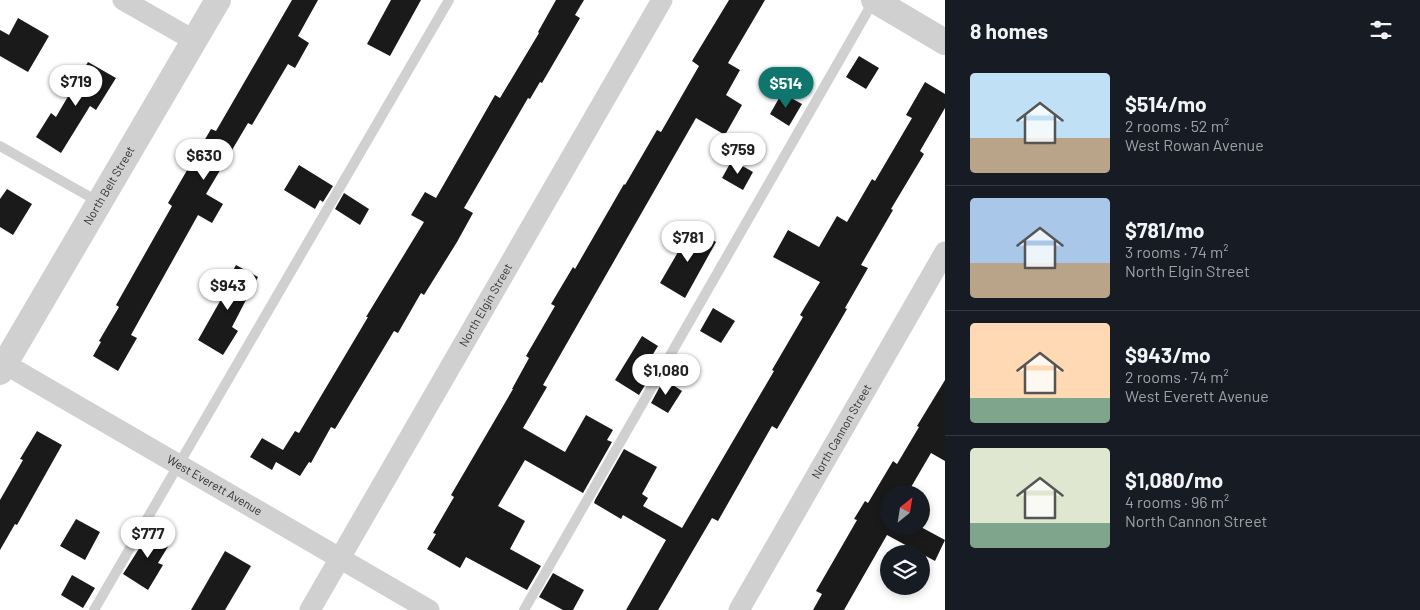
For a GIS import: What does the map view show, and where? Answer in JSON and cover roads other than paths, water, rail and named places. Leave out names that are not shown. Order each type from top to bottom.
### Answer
[{"type":"street","points":[[123,0],[195,42]]},
{"type":"street","name":"North Belt Street","points":[[2,366],[195,42],[218,0]]},
{"type":"street","name":"North Elgin Street","points":[[310,610],[662,0]]},
{"type":"street","points":[[874,0],[945,42]]},
{"type":"street","name":"North Cannon Street","points":[[739,610],[945,252]]},
{"type":"street","name":"West Everett Avenue","points":[[2,366],[429,610]]},
{"type":"lane","points":[[94,610],[449,0]]},
{"type":"lane","points":[[524,610],[874,0]]},
{"type":"lane","points":[[0,146],[100,202]]}]
